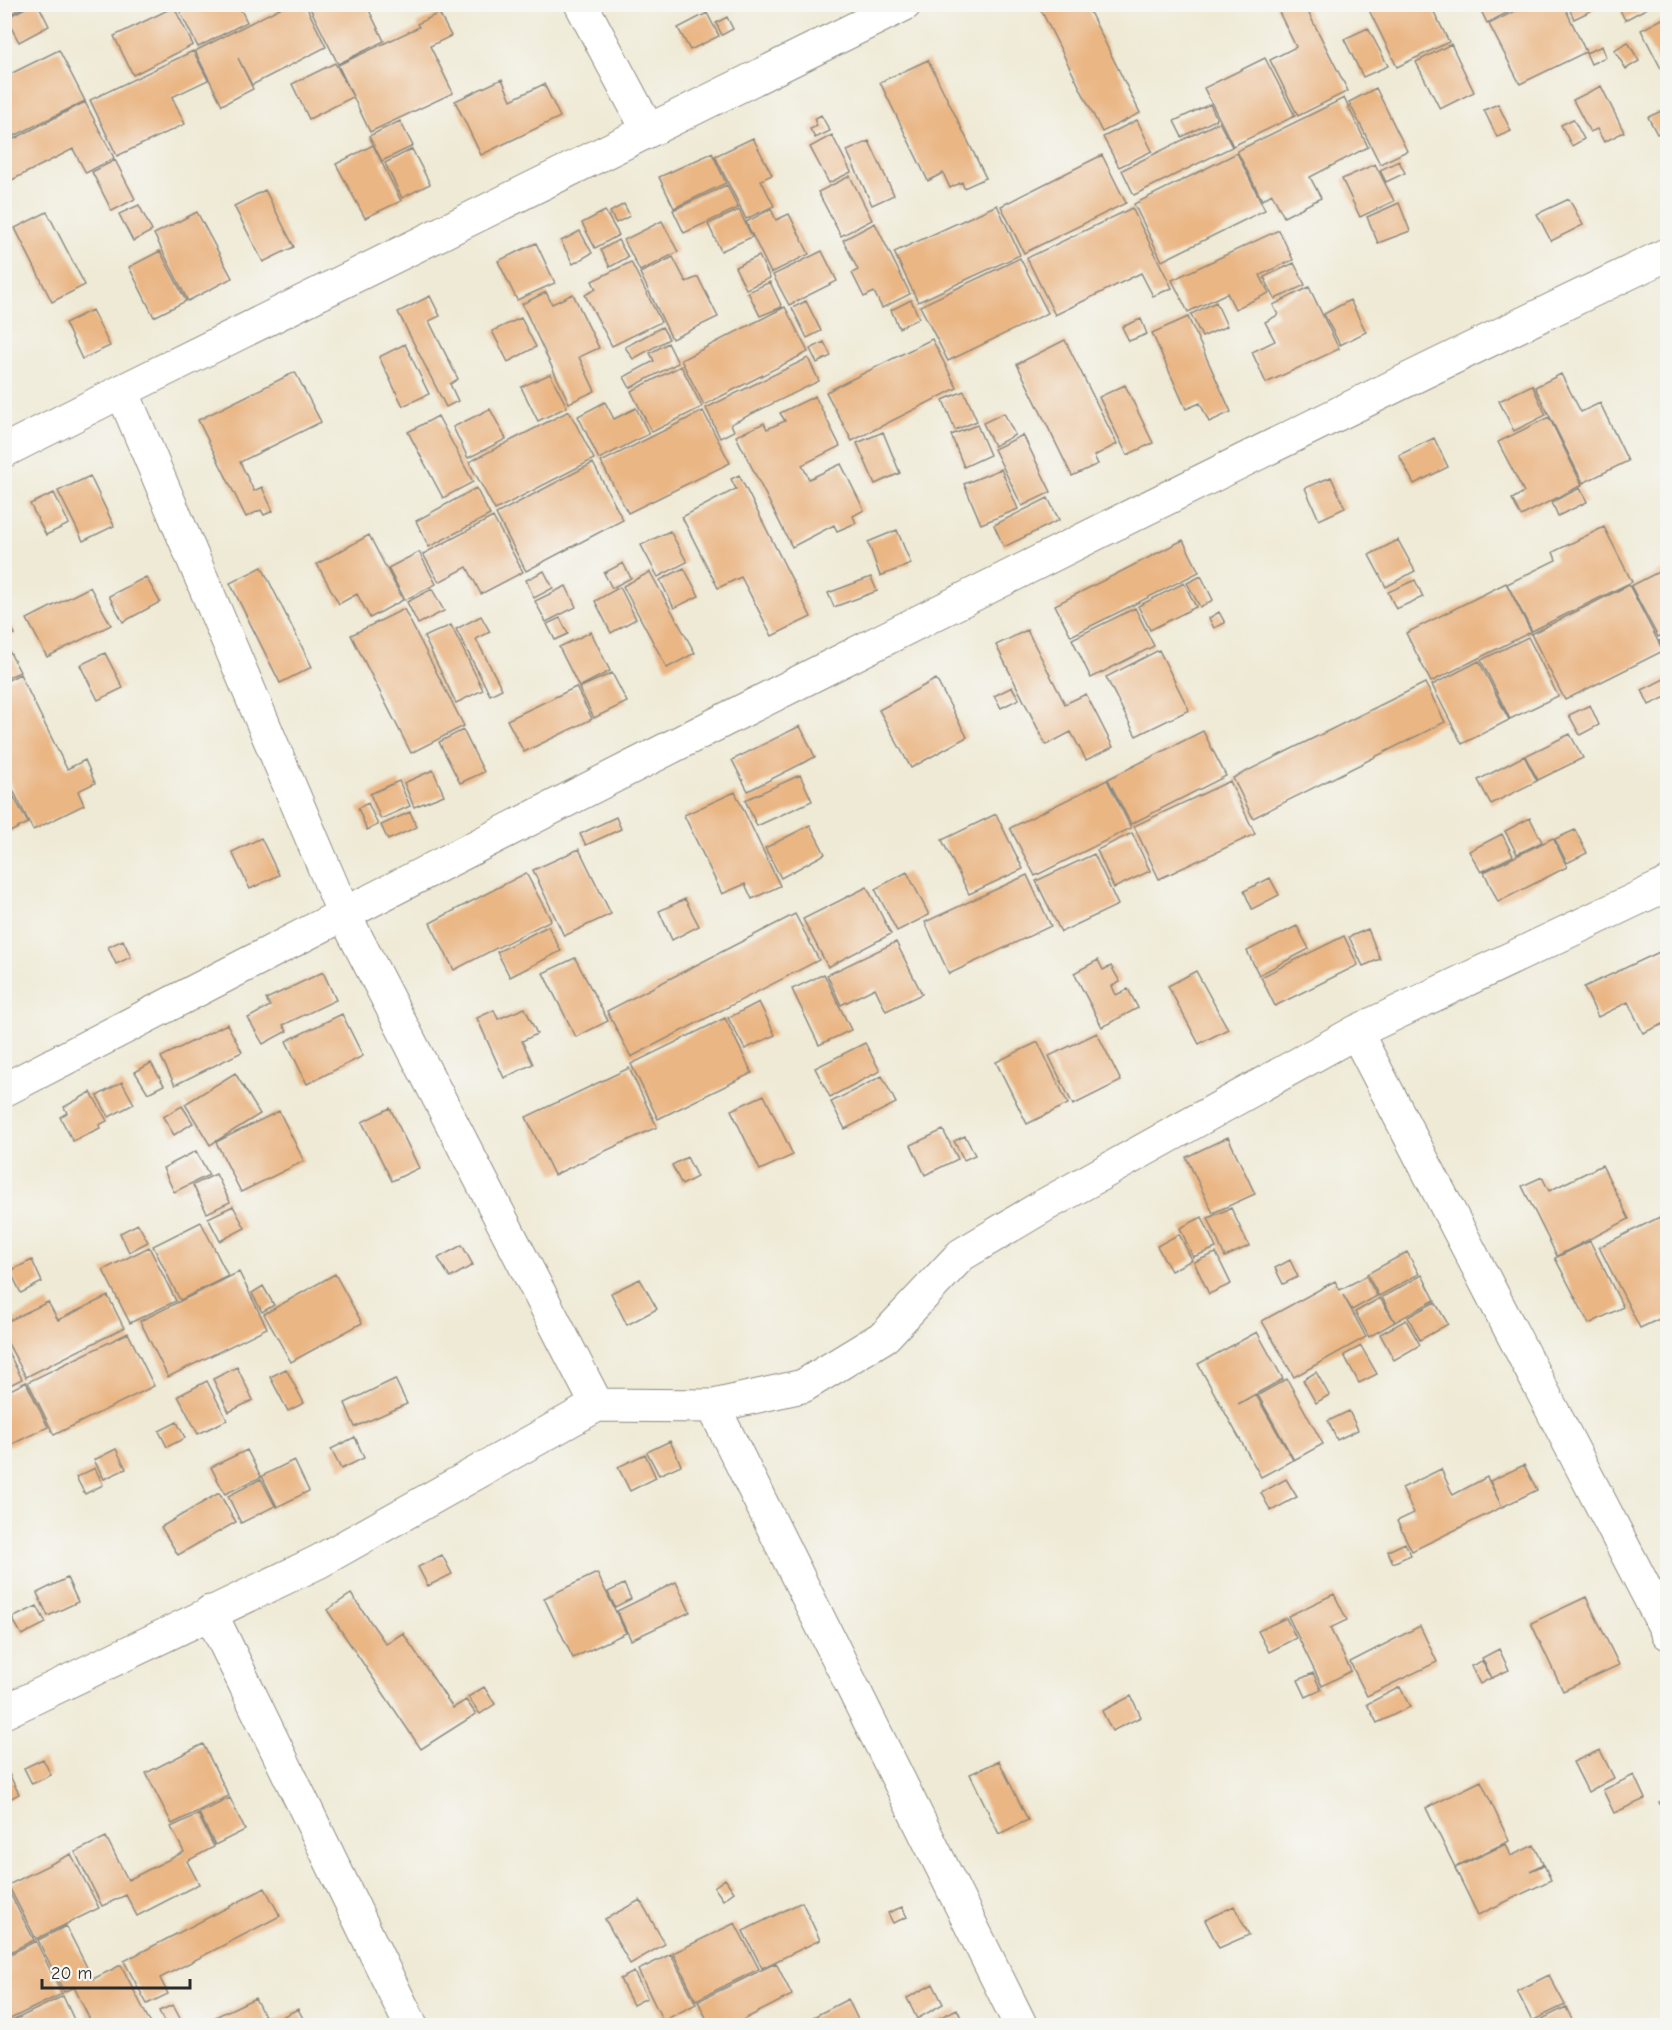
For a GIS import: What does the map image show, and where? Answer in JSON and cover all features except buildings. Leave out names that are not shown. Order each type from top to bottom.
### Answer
[{"type":"street","points":[[581,4],[648,130]]},
{"type":"street","points":[[4,451],[905,4]]},
{"type":"street","points":[[4,1090],[344,914],[1213,474],[1664,263]]},
{"type":"street","points":[[122,391],[344,914],[597,1405]]},
{"type":"street","points":[[4,1712],[318,1562],[597,1405],[713,1406],[802,1386],[885,1336],[962,1255],[1045,1205],[1356,1032],[1668,884]]},
{"type":"street","points":[[1356,1032],[1668,1633]]},
{"type":"street","points":[[713,1406],[1022,2025]]},
{"type":"street","points":[[210,1612],[411,2025]]}]
